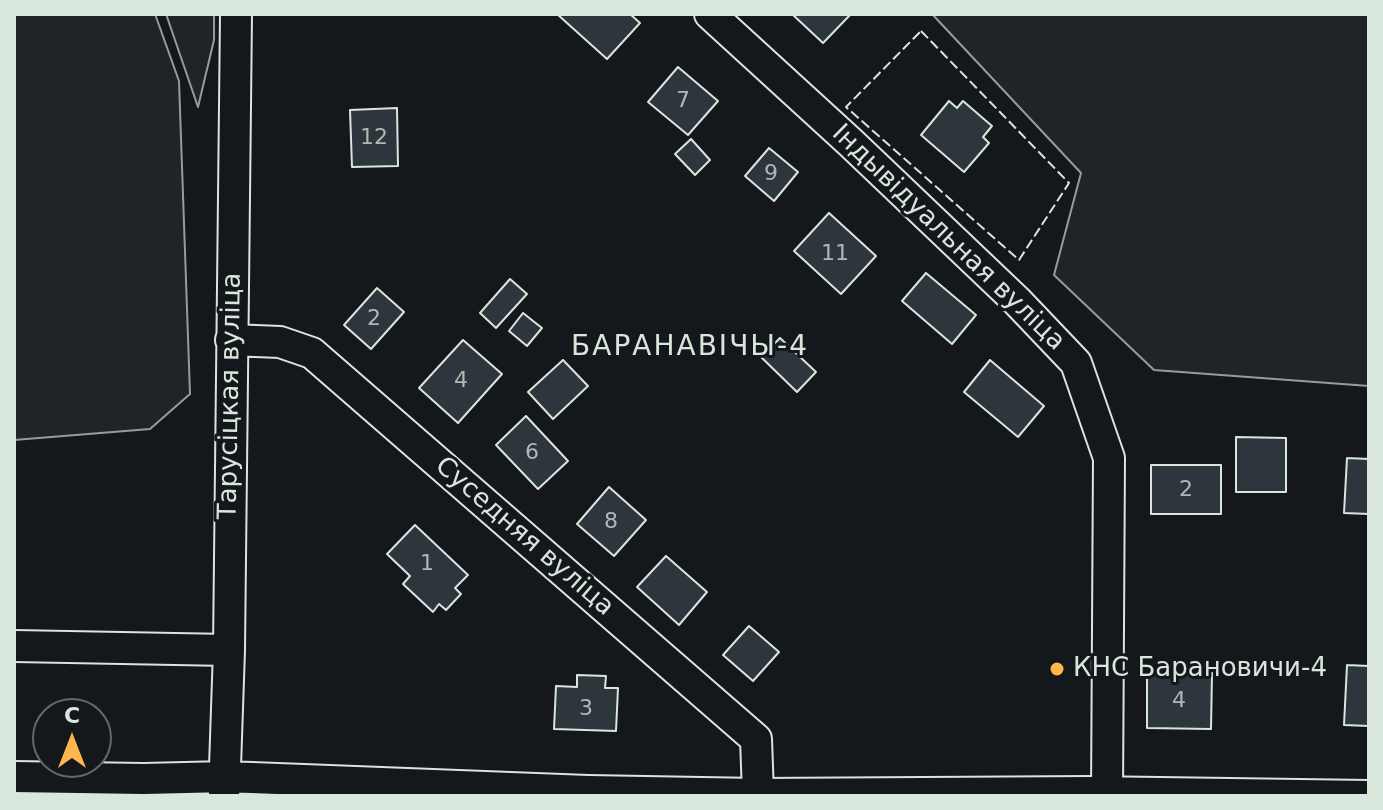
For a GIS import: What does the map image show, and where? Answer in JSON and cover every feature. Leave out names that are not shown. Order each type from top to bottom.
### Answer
[{"type":"street","name":"Тарусіцкая вуліца","points":[[225,786],[236,14]]},
{"type":"street","name":"Індывідуальная вуліца","points":[[710,14],[862,153],[1017,301],[1076,363],[1109,458],[1107,794]]},
{"type":"street","name":"Суседняя вуліца","points":[[231,340],[280,342],[312,353],[756,739],[758,794]]},
{"type":"street","points":[[14,646],[229,650]]},
{"type":"street","points":[[14,777],[144,779],[225,786],[322,789],[588,794],[1369,796]]},
{"type":"shaded area","points":[[14,14],[155,14],[179,81],[190,394],[150,429],[14,440]]},
{"type":"shaded area","points":[[166,14],[214,14],[214,40],[198,107]]},
{"type":"shaded area","points":[[932,14],[1369,14],[1369,386],[1154,370],[1054,275],[1081,173]]},
{"type":"building","points":[[557,14],[630,14],[640,23],[607,59]]},
{"type":"building","points":[[792,14],[851,14],[823,43]]},
{"type":"building","points":[[678,67],[718,101],[688,135],[648,102]]},
{"type":"building","points":[[949,101],[957,108],[963,101],[992,126],[983,137],[989,143],[964,172],[921,135]]},
{"type":"building","points":[[397,108],[398,166],[352,167],[350,110]]},
{"type":"building","points":[[691,139],[710,160],[695,175],[675,154]]},
{"type":"building","points":[[769,148],[798,172],[774,201],[745,176]]},
{"type":"building","points":[[829,213],[876,256],[841,294],[794,251]]},
{"type":"building","points":[[926,273],[976,315],[952,344],[902,301]]},
{"type":"building","points":[[510,279],[527,294],[496,328],[480,313]]},
{"type":"building","points":[[377,288],[404,312],[371,349],[344,325]]},
{"type":"building","points":[[523,313],[542,328],[527,346],[509,331]]},
{"type":"building","points":[[780,338],[816,372],[797,392],[761,357]]},
{"type":"building","points":[[463,340],[502,374],[458,423],[419,388]]},
{"type":"building","points":[[563,360],[588,386],[553,419],[528,392]]},
{"type":"building","points":[[990,360],[1044,406],[1018,437],[964,392]]},
{"type":"building","points":[[526,416],[568,461],[538,489],[496,445]]},
{"type":"building","points":[[1236,437],[1286,438],[1286,492],[1236,492]]},
{"type":"building","points":[[1347,458],[1369,459],[1369,514],[1344,513]]},
{"type":"building","points":[[1151,465],[1221,465],[1221,514],[1151,514]]},
{"type":"building","points":[[609,487],[646,520],[614,556],[577,524]]},
{"type":"building","points":[[415,525],[468,575],[455,588],[461,594],[446,610],[439,604],[433,612],[403,584],[410,576],[387,554]]},
{"type":"building","points":[[666,556],[707,592],[679,625],[637,587]]},
{"type":"building","points":[[749,626],[779,652],[753,681],[723,655]]},
{"type":"building","name":"КНС Барановичи-4","points":[[1051,664],[1063,665],[1063,674],[1051,674]]},
{"type":"building","points":[[1347,665],[1369,666],[1369,726],[1344,725]]},
{"type":"building","points":[[1147,673],[1212,673],[1211,729],[1147,728]]},
{"type":"building","points":[[577,675],[606,676],[605,688],[618,688],[616,731],[554,729],[556,686],[577,687]]},
{"type":"fence","points":[[921,31],[1069,183],[1019,260],[846,107],[921,31]]},
{"type":"place","name":"КНС Барановичи-4","points":[[1057,669]]},
{"type":"district","name":"БАРАНАВІЧЫ-4","points":[[690,348]]}]
